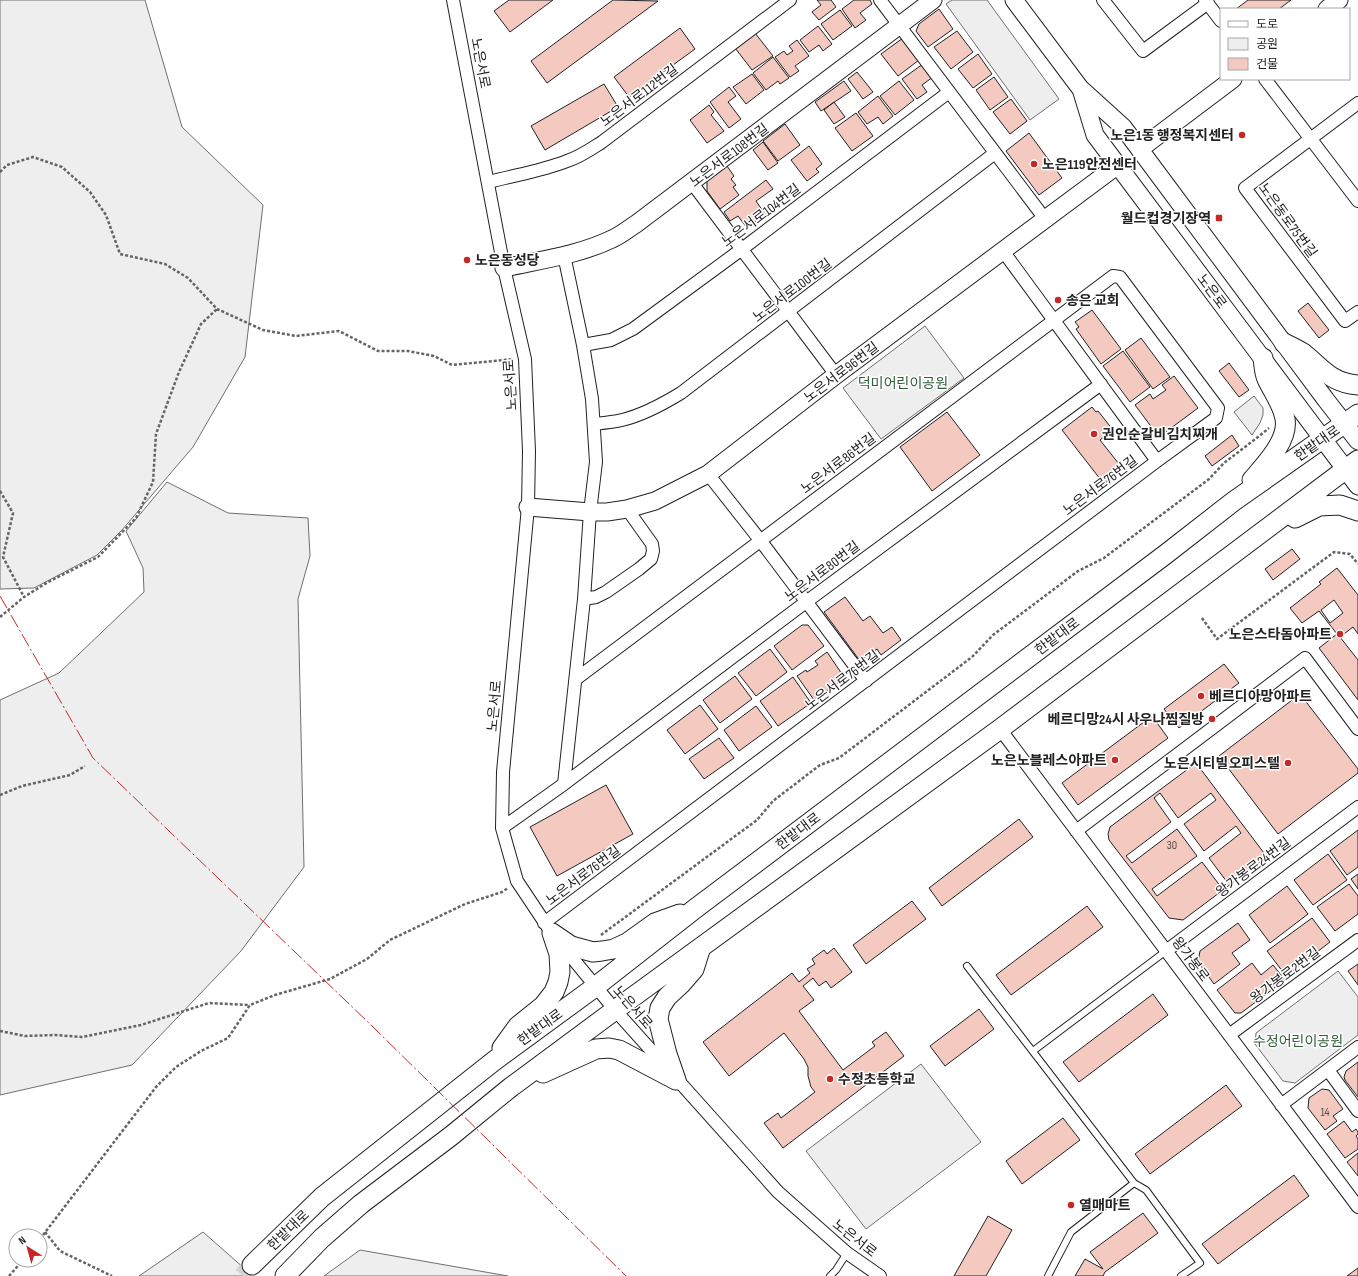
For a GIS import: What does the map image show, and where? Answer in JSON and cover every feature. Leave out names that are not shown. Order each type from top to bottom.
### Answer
[{"type":"main road","points":[[1284,343],[1302,353],[1325,373],[1341,382],[1358,385]]},
{"type":"main road","points":[[1234,501],[1269,461],[1279,445],[1285,428],[1286,419],[1282,408],[1266,378],[1262,358]]},
{"type":"main road","name":"한밭대로","points":[[252,1265],[322,1197],[494,1061],[595,987],[696,908],[1166,554],[1234,501],[1351,419]]},
{"type":"main road","points":[[286,1276],[322,1238],[361,1204],[451,1136],[511,1088],[614,1010],[1000,729],[1352,464]]},
{"type":"main road","points":[[1262,531],[1289,521],[1319,506],[1340,505],[1358,511]]},
{"type":"main road","points":[[548,928],[571,946],[593,952],[614,949],[627,943],[654,924],[696,908]]},
{"type":"main road","points":[[494,1061],[518,1026],[543,1006],[554,992],[560,972],[559,954],[548,928]]},
{"type":"main road","points":[[676,1080],[665,1048],[658,1019],[660,1008],[667,997],[682,984],[694,969],[702,947]]},
{"type":"main road","points":[[511,1088],[596,1049],[609,1048],[619,1050],[676,1080]]},
{"type":"street","name":"노은서로","points":[[453,0],[489,182],[504,268],[524,359],[528,451],[528,507],[503,772],[502,828],[517,881],[548,928],[614,1010],[778,1192],[847,1253],[880,1276]]},
{"type":"street","name":"노은서로112번길","points":[[489,182],[546,168],[567,161],[602,142],[790,0]]},
{"type":"street","points":[[880,0],[1045,219]]},
{"type":"street","name":"노은서로108번길","points":[[504,268],[564,256],[613,238],[636,224],[933,0]]},
{"type":"street","name":"노은로","points":[[1014,0],[1080,88],[1123,127],[1284,343],[1351,419],[1358,441]]},
{"type":"street","points":[[1103,0],[1143,51],[1206,2],[1220,20]]},
{"type":"street","points":[[1328,8],[1339,0]]},
{"type":"street","points":[[1140,149],[1232,80]]},
{"type":"street","points":[[1266,80],[1310,139],[1356,194]]},
{"type":"street","name":"노은로","points":[[1080,88],[1095,135],[1323,439],[1352,464],[1358,486]]},
{"type":"street","name":"노은서로104번길","points":[[583,345],[611,340],[633,329],[742,249],[949,92]]},
{"type":"street","name":"노은동로75번길","points":[[1358,103],[1245,188],[1345,322],[1358,312]]},
{"type":"street","name":"노은서로100번길","points":[[594,424],[621,420],[651,410],[682,393],[995,153]]},
{"type":"street","name":"노은서로96번길","points":[[528,507],[590,512],[627,509],[655,501],[708,474],[836,375],[1118,165]]},
{"type":"street","points":[[692,183],[836,375]]},
{"type":"street","name":"노은서로76번길","points":[[1003,251],[1156,461]]},
{"type":"street","points":[[564,256],[583,345],[592,399],[596,462],[590,512],[584,599],[564,784]]},
{"type":"street","name":"노은서로86번길","points":[[576,679],[1053,320],[1113,276],[1120,276]]},
{"type":"street","name":"노은서로76번길","points":[[548,928],[866,681],[1156,461],[1216,418],[1218,408],[1120,276]]},
{"type":"street","name":"노은서로80번길","points":[[502,828],[564,784],[806,602],[1101,384]]},
{"type":"street","points":[[708,474],[760,540],[866,681]]},
{"type":"street","points":[[584,599],[606,592],[651,559],[653,551],[652,544],[627,509]]},
{"type":"street","points":[[1076,831],[1305,658],[1358,729]]},
{"type":"street","name":"왕가봉로","points":[[1000,729],[1358,1208]]},
{"type":"street","name":"왕가봉로24번길","points":[[1166,950],[1358,807]]},
{"type":"street","name":"왕가봉로2번길","points":[[1229,1035],[1358,940]]},
{"type":"street","points":[[1281,1105],[1358,1047]]},
{"type":"street","points":[[1328,1070],[1358,1111]]},
{"type":"lane","points":[[1032,1051],[1166,950]]},
{"type":"lane","points":[[967,966],[1134,1183],[1146,1190],[1200,1262],[1182,1276]]},
{"type":"lane","points":[[1048,1276],[1070,1232],[1134,1183]]},
{"type":"lane","points":[[830,1276],[836,1270],[847,1253]]},
{"type":"path","points":[[0,172],[7,165],[33,157],[62,167],[90,192],[106,215],[120,254],[165,264],[188,278],[217,309],[262,330],[296,336],[339,331],[378,351],[408,351],[434,356],[452,365],[524,359]]},
{"type":"path","points":[[0,617],[24,597],[48,582],[98,557],[136,518],[153,482],[156,434],[179,372],[201,324],[217,309]]},
{"type":"path","points":[[601,935],[757,820],[772,801],[820,765],[839,758],[972,657],[993,635],[1078,571],[1104,558],[1209,479],[1224,463],[1272,425]]},
{"type":"path","points":[[0,491],[13,513],[3,557],[24,597]]},
{"type":"path","points":[[1202,618],[1217,639],[1334,552],[1350,554],[1358,564]]},
{"type":"path","points":[[0,794],[22,786],[70,775],[85,766]]},
{"type":"path","points":[[0,1031],[25,1036],[55,1035],[82,1037],[141,1025],[209,1003],[250,1005],[275,995],[330,979],[366,959],[390,940],[465,904],[502,892],[517,881]]},
{"type":"path","points":[[48,1228],[156,1087],[176,1067],[201,1051],[228,1038],[250,1005]]},
{"type":"path","points":[[48,1236],[60,1251],[112,1276]]},
{"type":"path","points":[[9,1276],[16,1268]]},
{"type":"green space","points":[[0,0],[145,0],[182,127],[263,205],[245,357],[193,447],[122,530],[97,555],[34,588],[0,589]]},
{"type":"green space","points":[[952,0],[987,0],[1059,99],[1030,120],[946,4]]},
{"type":"green space","name":"덕미어린이공원","points":[[925,326],[964,378],[881,439],[843,388]]},
{"type":"green space","points":[[167,482],[228,513],[308,518],[310,556],[298,599],[304,867],[241,951],[132,1065],[0,1095],[0,700],[59,673],[144,592],[143,568],[126,531]]},
{"type":"green space","name":"수정어린이공원","points":[[1338,971],[1358,997],[1358,1035],[1295,1083],[1283,1081],[1255,1044],[1256,1033]]},
{"type":"green space","points":[[921,1064],[981,1142],[866,1229],[806,1151]]},
{"type":"green space","points":[[203,1232],[253,1276],[139,1276]]},
{"type":"green space","points":[[360,1250],[508,1276],[324,1276]]},
{"type":"shaded area","points":[[1254,396],[1263,408],[1263,415],[1260,423],[1252,435],[1234,412]]},
{"type":"building","points":[[509,0],[553,0],[510,32],[494,11]]},
{"type":"building","points":[[613,0],[658,1],[547,83],[531,61]]},
{"type":"building","points":[[817,0],[831,0],[836,7],[819,20],[812,12],[821,5]]},
{"type":"building","points":[[854,0],[870,0],[872,4],[860,13],[866,20],[855,28],[842,9]]},
{"type":"building","points":[[1248,0],[1291,0],[1280,8],[1237,8]]},
{"type":"building","points":[[939,9],[953,29],[928,47],[916,31],[919,24]]},
{"type":"building","points":[[840,10],[852,26],[833,40],[821,24]]},
{"type":"building","points":[[818,26],[832,44],[823,51],[819,45],[809,52],[800,40]]},
{"type":"building","points":[[680,28],[695,49],[629,97],[614,77]]},
{"type":"building","points":[[957,31],[973,52],[951,69],[934,47]]},
{"type":"building","points":[[755,33],[773,56],[752,70],[735,48]]},
{"type":"building","points":[[903,38],[919,60],[898,76],[881,54]]},
{"type":"building","points":[[797,40],[809,56],[795,66],[799,71],[790,77],[775,57],[784,51],[787,55],[793,51],[789,46]]},
{"type":"building","points":[[978,54],[992,74],[973,88],[958,69]]},
{"type":"building","points":[[773,57],[789,78],[780,84],[778,81],[766,90],[753,73]]},
{"type":"building","points":[[923,64],[933,77],[922,85],[927,92],[917,99],[902,79]]},
{"type":"building","points":[[857,72],[873,92],[863,99],[848,79]]},
{"type":"building","points":[[752,74],[764,90],[746,104],[733,87]]},
{"type":"building","points":[[994,77],[1008,97],[990,110],[976,90]]},
{"type":"building","points":[[844,81],[851,91],[821,111],[815,102]]},
{"type":"building","points":[[899,81],[914,100],[895,115],[880,96]]},
{"type":"building","points":[[604,84],[618,107],[545,150],[531,126]]},
{"type":"building","points":[[729,87],[736,96],[728,102],[741,119],[729,128],[710,102]]},
{"type":"building","points":[[878,96],[893,116],[883,124],[878,117],[867,124],[858,112]]},
{"type":"building","points":[[1011,99],[1027,121],[1010,134],[993,112]]},
{"type":"building","points":[[834,102],[845,117],[834,124],[824,110]]},
{"type":"building","points":[[709,105],[714,112],[711,115],[724,131],[707,143],[690,120]]},
{"type":"building","points":[[856,113],[873,136],[852,151],[835,128]]},
{"type":"building","points":[[785,124],[800,145],[778,161],[763,141]]},
{"type":"building","name":"노은119안전센터","points":[[1029,133],[1062,178],[1039,195],[1006,151]]},
{"type":"building","points":[[763,142],[778,163],[768,170],[753,150]]},
{"type":"building","points":[[809,146],[822,164],[816,169],[819,172],[807,181],[791,160]]},
{"type":"building","points":[[727,166],[734,176],[731,179],[736,185],[733,187],[739,195],[720,209],[707,191],[707,181]]},
{"type":"building","points":[[766,180],[773,189],[756,201],[765,214],[747,228],[738,216],[730,221],[724,212]]},
{"type":"building","points":[[1308,303],[1329,330],[1319,338],[1298,311]]},
{"type":"building","points":[[1092,310],[1121,349],[1101,364],[1076,329],[1079,327],[1075,322]]},
{"type":"building","points":[[1141,338],[1170,377],[1153,389],[1125,350]]},
{"type":"building","points":[[1123,351],[1150,387],[1130,402],[1103,366]]},
{"type":"building","points":[[1229,363],[1249,390],[1239,397],[1219,371]]},
{"type":"building","points":[[1174,376],[1198,408],[1159,437],[1135,405],[1150,394],[1153,399],[1166,390],[1162,385]]},
{"type":"building","points":[[1092,407],[1096,412],[1098,411],[1113,430],[1100,440],[1123,469],[1104,484],[1062,430]]},
{"type":"building","points":[[947,412],[980,455],[932,491],[900,447]]},
{"type":"building","points":[[1232,435],[1239,446],[1212,466],[1205,456]]},
{"type":"building","points":[[1292,549],[1300,559],[1273,580],[1265,569]]},
{"type":"building","name":"노은스타돔아파트","points":[[1337,568],[1358,595],[1358,634],[1353,627],[1340,637],[1358,660],[1358,700],[1319,648],[1337,634],[1319,611],[1302,623],[1290,608],[1321,584],[1319,582]],"holes":[[[1334,600],[1343,613],[1330,623],[1321,610]]]},
{"type":"building","points":[[845,597],[863,621],[870,616],[883,633],[892,627],[901,640],[881,655],[877,649],[860,661],[824,612]]},
{"type":"building","points":[[802,625],[808,625],[824,646],[792,670],[774,646]]},
{"type":"building","points":[[770,649],[787,672],[756,696],[738,673]]},
{"type":"building","points":[[827,652],[842,674],[843,679],[814,700],[797,676],[818,665],[815,661]]},
{"type":"building","name":"베르디아망아파트","points":[[1224,664],[1239,683],[1179,728],[1164,709]]},
{"type":"building","points":[[735,676],[752,699],[720,723],[703,700]]},
{"type":"building","points":[[793,677],[811,703],[778,726],[760,701]]},
{"type":"building","name":"노은시티빌오피스텔","points":[[1300,694],[1358,769],[1358,773],[1278,834],[1219,756]]},
{"type":"building","points":[[700,705],[718,729],[685,754],[667,730]]},
{"type":"building","points":[[756,706],[772,727],[739,751],[724,730]]},
{"type":"building","name":"노은노블레스아파트","points":[[1152,716],[1168,738],[1078,805],[1062,783]]},
{"type":"building","points":[[719,738],[734,758],[704,779],[689,759]]},
{"type":"building","points":[[1196,763],[1267,857],[1183,920],[1169,918],[1109,840],[1108,834],[1110,827]],"holes":[[[1160,793],[1178,818],[1211,793],[1216,800],[1184,824],[1204,851],[1236,826],[1241,833],[1209,858],[1227,882],[1221,887],[1202,862],[1157,896],[1152,889],[1197,856],[1177,829],[1132,863],[1126,856],[1171,822],[1154,798]]]},
{"type":"building","points":[[606,785],[633,834],[557,876],[530,827]]},
{"type":"building","points":[[1019,819],[1033,837],[942,906],[929,888]]},
{"type":"building","points":[[1358,830],[1358,867],[1347,875],[1330,851]]},
{"type":"building","points":[[1328,854],[1347,880],[1313,905],[1294,880]]},
{"type":"building","points":[[1358,874],[1358,889],[1351,879]]},
{"type":"building","points":[[1349,884],[1358,896],[1358,914],[1335,931],[1317,907]]},
{"type":"building","points":[[1287,886],[1308,914],[1270,943],[1249,915]]},
{"type":"building","points":[[912,901],[926,919],[866,964],[853,945]]},
{"type":"building","points":[[1087,906],[1103,927],[1011,995],[996,975]]},
{"type":"building","points":[[1312,918],[1330,942],[1286,976],[1267,951]]},
{"type":"building","points":[[1238,923],[1250,940],[1232,953],[1240,964],[1214,984],[1198,962],[1200,951]]},
{"type":"building","points":[[834,948],[852,972],[831,988],[826,981],[819,986],[813,978],[803,986],[814,1000],[799,1011],[843,1070],[875,1046],[872,1042],[886,1032],[904,1056],[783,1148],[764,1123],[778,1113],[781,1118],[815,1092],[811,1087],[808,1076],[808,1067],[804,1059],[784,1033],[729,1076],[703,1042],[792,973],[799,982],[810,973],[807,969],[815,964],[812,959],[824,950],[827,954]]},
{"type":"building","points":[[1252,963],[1261,975],[1273,965],[1285,980],[1241,1013],[1235,1013],[1217,990]]},
{"type":"building","points":[[1358,964],[1358,985],[1348,971]]},
{"type":"building","points":[[1153,994],[1168,1015],[1079,1082],[1063,1062]]},
{"type":"building","points":[[979,1009],[994,1029],[945,1066],[930,1046]]},
{"type":"building","points":[[1358,1062],[1358,1097],[1344,1077],[1346,1071]]},
{"type":"building","points":[[1226,1085],[1242,1106],[1150,1174],[1135,1154]]},
{"type":"building","points":[[1322,1089],[1329,1090],[1343,1109],[1333,1116],[1337,1121],[1325,1130],[1308,1108],[1309,1098]]},
{"type":"building","points":[[1063,1118],[1080,1140],[1022,1184],[1006,1161]]},
{"type":"building","points":[[1344,1121],[1352,1132],[1356,1129],[1358,1132],[1356,1136],[1358,1139],[1358,1149],[1345,1158],[1327,1134]]},
{"type":"building","points":[[1358,1153],[1358,1176],[1347,1162]]},
{"type":"building","points":[[1294,1175],[1309,1196],[1218,1264],[1202,1244]]},
{"type":"building","points":[[1143,1213],[1158,1233],[1105,1272],[1103,1276],[1075,1276],[1085,1259],[1103,1269],[1090,1252]]},
{"type":"building","points":[[988,1216],[1012,1230],[986,1276],[954,1276]]},
{"type":"building","points":[[1358,1268],[1358,1276],[1347,1276]]},
{"type":"tunnel","points":[[243,1276],[252,1265]]},
{"type":"power","points":[[0,596],[93,758],[371,1025],[626,1276]]},
{"type":"place","name":"노은1동 행정복지센터","points":[[1242,135]]},
{"type":"place","name":"노은119안전센터","points":[[1034,164]]},
{"type":"place","name":"월드컵경기장역","points":[[1219,218]]},
{"type":"place","name":"노은동성당","points":[[467,260]]},
{"type":"place","name":"송은 교회","points":[[1058,300]]},
{"type":"place","name":"권인순갈비김치찌개","points":[[1094,434]]},
{"type":"place","name":"노은스타돔아파트","points":[[1340,634]]},
{"type":"place","name":"베르디아망아파트","points":[[1201,696]]},
{"type":"place","name":"베르디망24시 사우나찜질방","points":[[1212,719]]},
{"type":"place","name":"노은노블레스아파트","points":[[1115,760]]},
{"type":"place","name":"노은시티빌오피스텔","points":[[1288,763]]},
{"type":"place","name":"수정초등학교","points":[[830,1079]]},
{"type":"place","name":"열매마트","points":[[1071,1205]]}]
